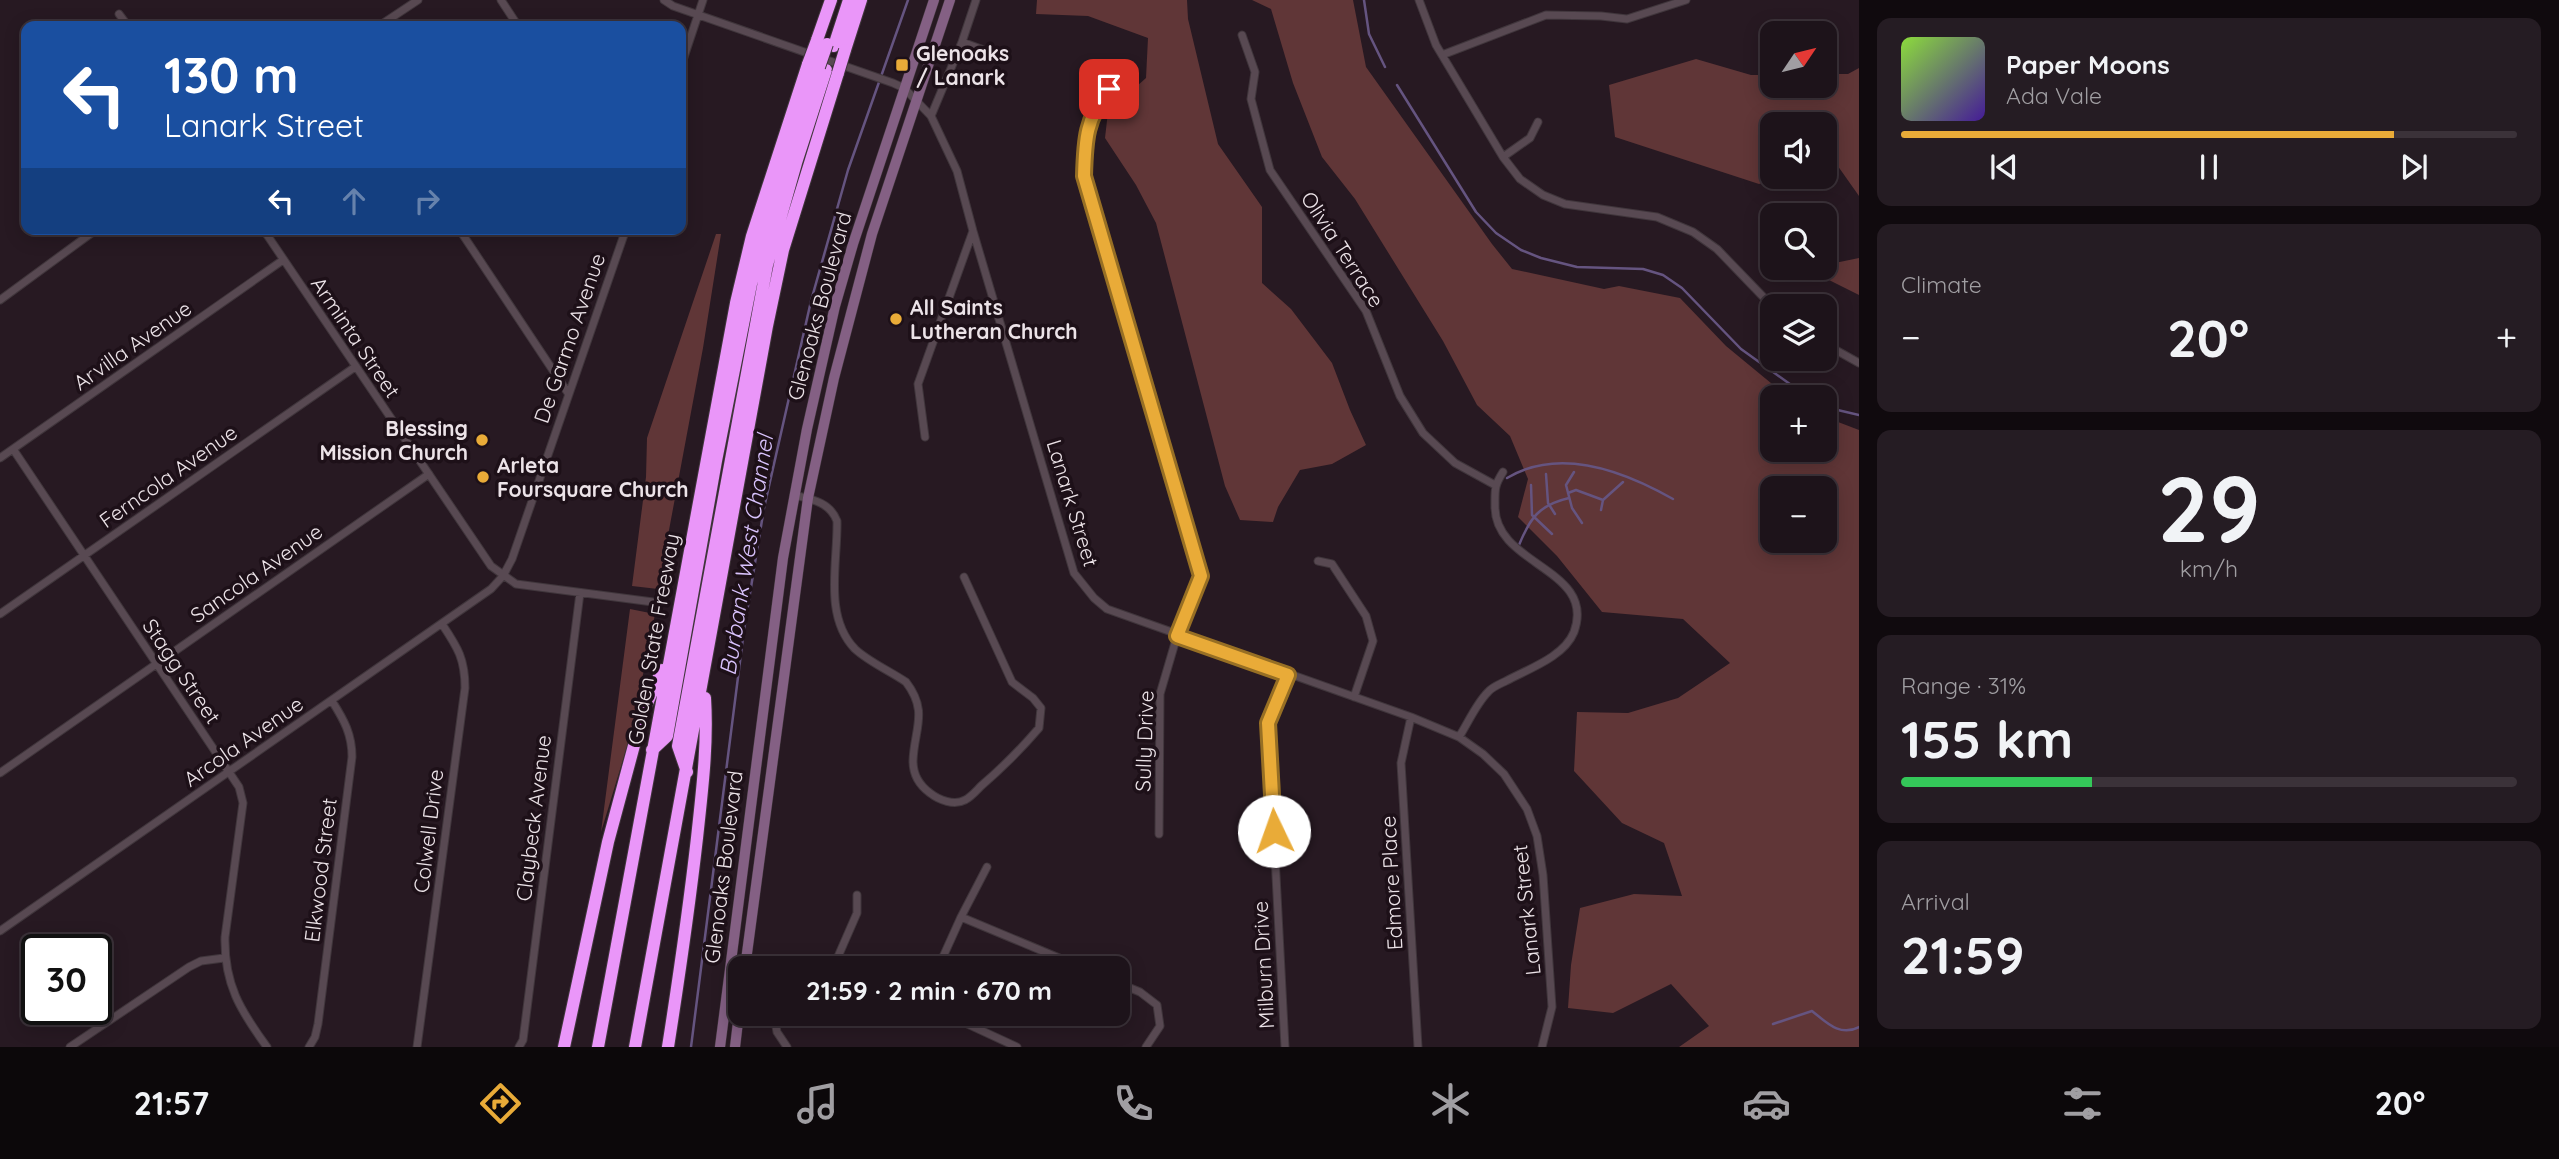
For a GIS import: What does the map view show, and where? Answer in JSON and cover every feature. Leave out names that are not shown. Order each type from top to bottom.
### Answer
[{"type":"highway","name":"Golden State Freeway","points":[[635,1047],[766,326],[823,68],[831,45],[831,0]]},
{"type":"highway","points":[[831,45],[842,0]]},
{"type":"highway","points":[[831,45],[849,0]]},
{"type":"highway","name":"Golden State Freeway","points":[[598,1047],[669,654],[736,303],[752,236],[831,45],[861,0]]},
{"type":"highway","points":[[652,751],[667,736],[751,284],[779,180],[823,68]]},
{"type":"highway","points":[[687,772],[677,746],[761,294],[823,68]]},
{"type":"highway","points":[[564,1047],[608,842],[643,712],[669,654]]},
{"type":"highway","points":[[668,1047],[704,779],[707,732],[704,677]]},
{"type":"main road","name":"Glenoaks Boulevard","points":[[720,1047],[783,558],[794,495],[835,306],[934,0]]},
{"type":"main road","name":"Glenoaks Boulevard","points":[[747,956],[808,498],[834,378],[872,234],[950,0]]},
{"type":"main road","points":[[747,833],[763,835]]},
{"type":"main road","points":[[735,1047],[738,1026]]},
{"type":"street","points":[[386,21],[418,0]]},
{"type":"street","points":[[500,0],[515,21]]},
{"type":"street","name":"Lanark Street","points":[[664,0],[673,6],[871,74],[904,88],[931,116],[957,171],[1074,573],[1094,598],[1107,609],[1177,636],[1354,697],[1459,737],[1483,754],[1504,774],[1527,809],[1536,836],[1543,875],[1552,1007],[1542,1047]]},
{"type":"street","points":[[686,51],[703,0]]},
{"type":"street","points":[[931,116],[962,43],[976,0]]},
{"type":"street","points":[[1419,0],[1425,20],[1442,55],[1503,157],[1520,179],[1543,195],[1565,204],[1657,217],[1693,232],[1717,250],[1760,294]]},
{"type":"street","points":[[1442,55],[1546,15],[1627,19],[1686,0]]},
{"type":"street","points":[[119,14],[124,21]]},
{"type":"street","name":"Olivia Terrace","points":[[1242,35],[1255,72],[1251,99],[1270,170],[1366,311],[1400,396],[1423,433],[1455,463],[1494,485]]},
{"type":"street","points":[[962,43],[997,55]]},
{"type":"street","name":"Sully Drive","points":[[1109,89],[1095,108],[1088,131],[1084,176],[1201,576],[1177,636],[1160,694],[1159,834]]},
{"type":"street","points":[[1503,157],[1530,138],[1538,122]]},
{"type":"street","points":[[925,437],[918,384],[973,231]]},
{"type":"street","points":[[0,300],[89,235]]},
{"type":"street","name":"Arminta Street","points":[[267,235],[491,566],[503,576]]},
{"type":"street","points":[[463,235],[568,393]]},
{"type":"street","name":"De Garmo Avenue","points":[[503,576],[512,559],[624,235]]},
{"type":"street","name":"Arvilla Avenue","points":[[0,458],[283,260]]},
{"type":"street","points":[[1837,351],[1859,363]]},
{"type":"street","name":"Ferncola Avenue","points":[[0,614],[355,367]]},
{"type":"street","name":"Stagg Street","points":[[13,449],[239,787],[243,803],[224,958],[231,989],[267,1047]]},
{"type":"street","points":[[1459,737],[1488,691],[1560,651],[1570,641],[1576,623],[1573,600],[1566,587],[1502,535],[1494,513],[1494,485],[1503,472]]},
{"type":"street","name":"Sancola Avenue","points":[[0,773],[429,474]]},
{"type":"street","points":[[794,495],[808,498],[830,509],[837,521],[836,608],[844,635],[862,655],[906,682],[915,697],[919,712],[913,761],[915,777],[928,793],[947,803],[964,802],[1015,755],[1039,728],[1042,717],[1041,708],[1033,698],[1012,682],[964,577]]},
{"type":"street","points":[[1318,561],[1332,564],[1366,617],[1373,641],[1354,697]]},
{"type":"street","points":[[503,576],[516,584],[653,601]]},
{"type":"street","name":"Arcola Avenue","points":[[0,931],[442,624],[491,589],[503,576]]},
{"type":"street","name":"Claybeck Avenue","points":[[519,1047],[524,1027],[580,593]]},
{"type":"street","name":"Colwell Drive","points":[[417,1047],[465,688],[465,667],[442,624]]},
{"type":"street","name":"Milburn Drive","points":[[1285,1047],[1268,723],[1288,675]]},
{"type":"street","name":"Elkwood Street","points":[[309,1047],[318,1024],[352,757],[352,741],[347,723],[332,701]]},
{"type":"street","name":"Edmore Place","points":[[1411,718],[1401,764],[1418,1047]]},
{"type":"street","points":[[943,956],[987,867]]},
{"type":"street","points":[[838,956],[857,913],[857,895]]},
{"type":"street","points":[[961,917],[1054,956]]},
{"type":"street","points":[[70,1047],[189,967],[201,961],[224,958]]},
{"type":"street","points":[[1130,988],[1157,1005],[1160,1026],[1146,1047]]},
{"type":"street","points":[[724,1013],[728,1012]]},
{"type":"street","points":[[776,1026],[787,1047]]},
{"type":"street","points":[[972,1026],[1017,1047]]},
{"type":"shaded area","points":[[1037,0],[1187,0],[1188,19],[1218,144],[1262,207],[1262,283],[1291,309],[1332,363],[1366,445],[1332,464],[1300,470],[1278,507],[1273,522],[1240,520],[1225,486],[1156,223],[1136,185],[1105,138],[1109,103],[1128,94],[1146,78],[1148,38],[1088,16],[1036,14]]},
{"type":"shaded area","points":[[1252,0],[1353,0],[1366,67],[1512,269],[1604,289],[1619,286],[1680,298],[1726,346],[1773,385],[1760,385],[1760,462],[1837,462],[1837,422],[1859,430],[1859,1047],[1679,1047],[1709,1026],[1671,984],[1613,1013],[1568,1008],[1571,965],[1580,908],[1634,894],[1682,896],[1664,843],[1622,823],[1574,771],[1577,712],[1628,713],[1678,698],[1730,663],[1683,619],[1602,612],[1557,556],[1518,517],[1528,479],[1510,436],[1477,405],[1443,341],[1355,199],[1322,157],[1293,83],[1271,9]]},
{"type":"shaded area","points":[[1696,59],[1751,75],[1760,75],[1760,98],[1838,98],[1838,74],[1848,74],[1859,68],[1859,196],[1837,165],[1837,112],[1760,112],[1759,184],[1615,137],[1609,85]]},
{"type":"shaded area","points":[[716,234],[721,234],[703,348],[658,589],[632,586],[646,477],[647,438]]},
{"type":"shaded area","points":[[1859,258],[1859,295],[1829,280],[1837,280],[1837,263]]},
{"type":"shaded area","points":[[630,609],[655,614],[632,730],[601,832]]},
{"type":"waterway","name":"Burbank West Channel","points":[[691,1047],[744,630],[764,508],[811,301],[848,170],[908,0]]},
{"type":"waterway","points":[[1364,0],[1369,34],[1385,67]]},
{"type":"waterway","points":[[1397,85],[1476,212],[1496,233],[1521,250],[1541,258],[1577,267],[1643,269],[1663,275],[1682,288],[1741,349],[1791,385]]},
{"type":"waterway","points":[[1837,410],[1859,415]]},
{"type":"waterway","points":[[1507,478],[1527,469],[1570,463],[1592,466],[1634,479],[1673,499]]},
{"type":"waterway","points":[[1574,472],[1566,485],[1572,508],[1582,523]]},
{"type":"waterway","points":[[1546,474],[1548,503],[1555,514]]},
{"type":"waterway","points":[[1601,510],[1603,500],[1623,482]]},
{"type":"waterway","points":[[1531,485],[1532,515],[1552,534]]},
{"type":"waterway","points":[[1568,493],[1576,490],[1603,500]]},
{"type":"waterway","points":[[1519,545],[1527,527],[1537,514],[1550,504],[1569,498]]},
{"type":"waterway","points":[[1773,1024],[1812,1011],[1828,1024],[1840,1029],[1852,1030],[1859,1027]]},
{"type":"place","name":"Glenoaks / Lanark","points":[[902,65]]},
{"type":"place","name":"All Saints Lutheran Church","points":[[896,319]]},
{"type":"place","name":"Blessing Mission Church","points":[[482,440]]},
{"type":"place","name":"Arleta Foursquare Church","points":[[483,477]]},
{"type":"route","points":[[1109,89],[1095,108],[1085,143],[1084,176],[1201,576],[1177,636],[1288,675],[1268,723],[1274,831]]}]
